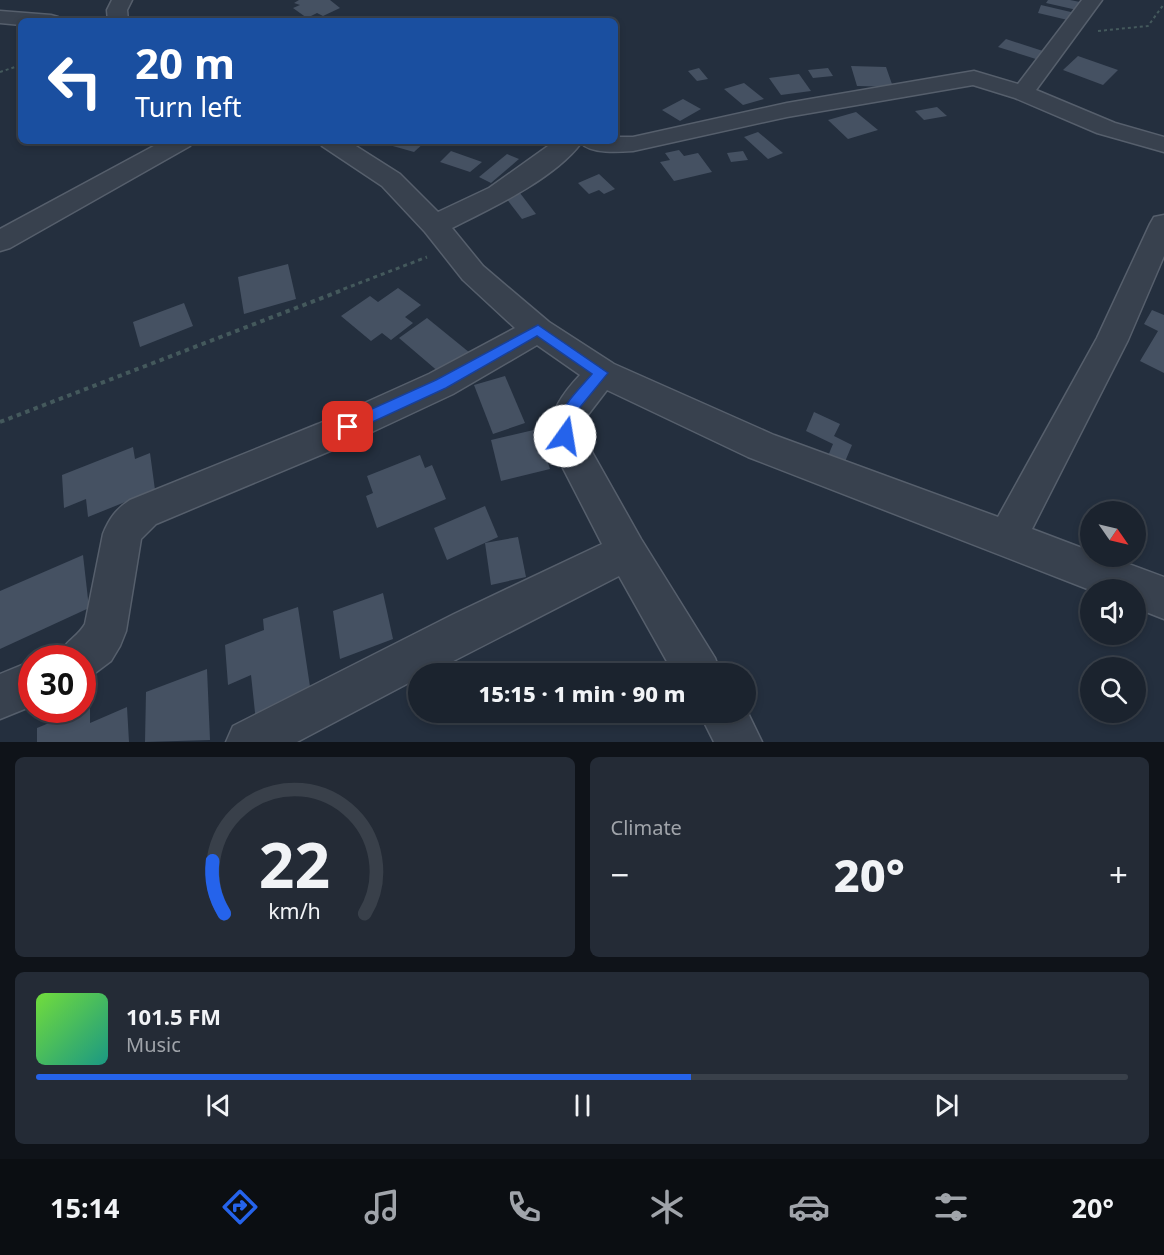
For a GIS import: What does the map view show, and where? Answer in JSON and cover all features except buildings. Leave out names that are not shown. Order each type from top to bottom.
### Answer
[{"type":"street","points":[[118,18],[117,10],[122,0]]},
{"type":"street","points":[[1023,93],[1092,0]]},
{"type":"street","points":[[0,17],[18,18]]},
{"type":"street","points":[[612,144],[633,144],[787,110],[964,78],[983,80],[1023,93],[1106,128],[1164,145]]},
{"type":"street","points":[[0,241],[176,144]]},
{"type":"street","points":[[336,144],[391,180],[444,236],[473,273],[538,330],[602,373],[761,447],[1164,598]]},
{"type":"street","points":[[444,236],[566,144]]},
{"type":"street","points":[[1007,538],[1112,340],[1164,224]]},
{"type":"street","points":[[96,646],[105,631],[122,534],[130,522],[143,512],[330,435],[431,389],[538,330]]},
{"type":"street","points":[[602,373],[572,407],[565,422],[565,436],[627,552],[693,663]]},
{"type":"street","points":[[249,742],[468,629],[627,552]]},
{"type":"street","points":[[0,697],[18,689]]},
{"type":"street","points":[[728,723],[739,742]]},
{"type":"path","points":[[1067,34],[1148,26],[1164,4]]},
{"type":"path","points":[[0,72],[18,66]]},
{"type":"path","points":[[0,422],[444,236]]},
{"type":"route","points":[[348,427],[441,384],[538,330],[602,373],[572,407],[565,422],[565,436]]}]
